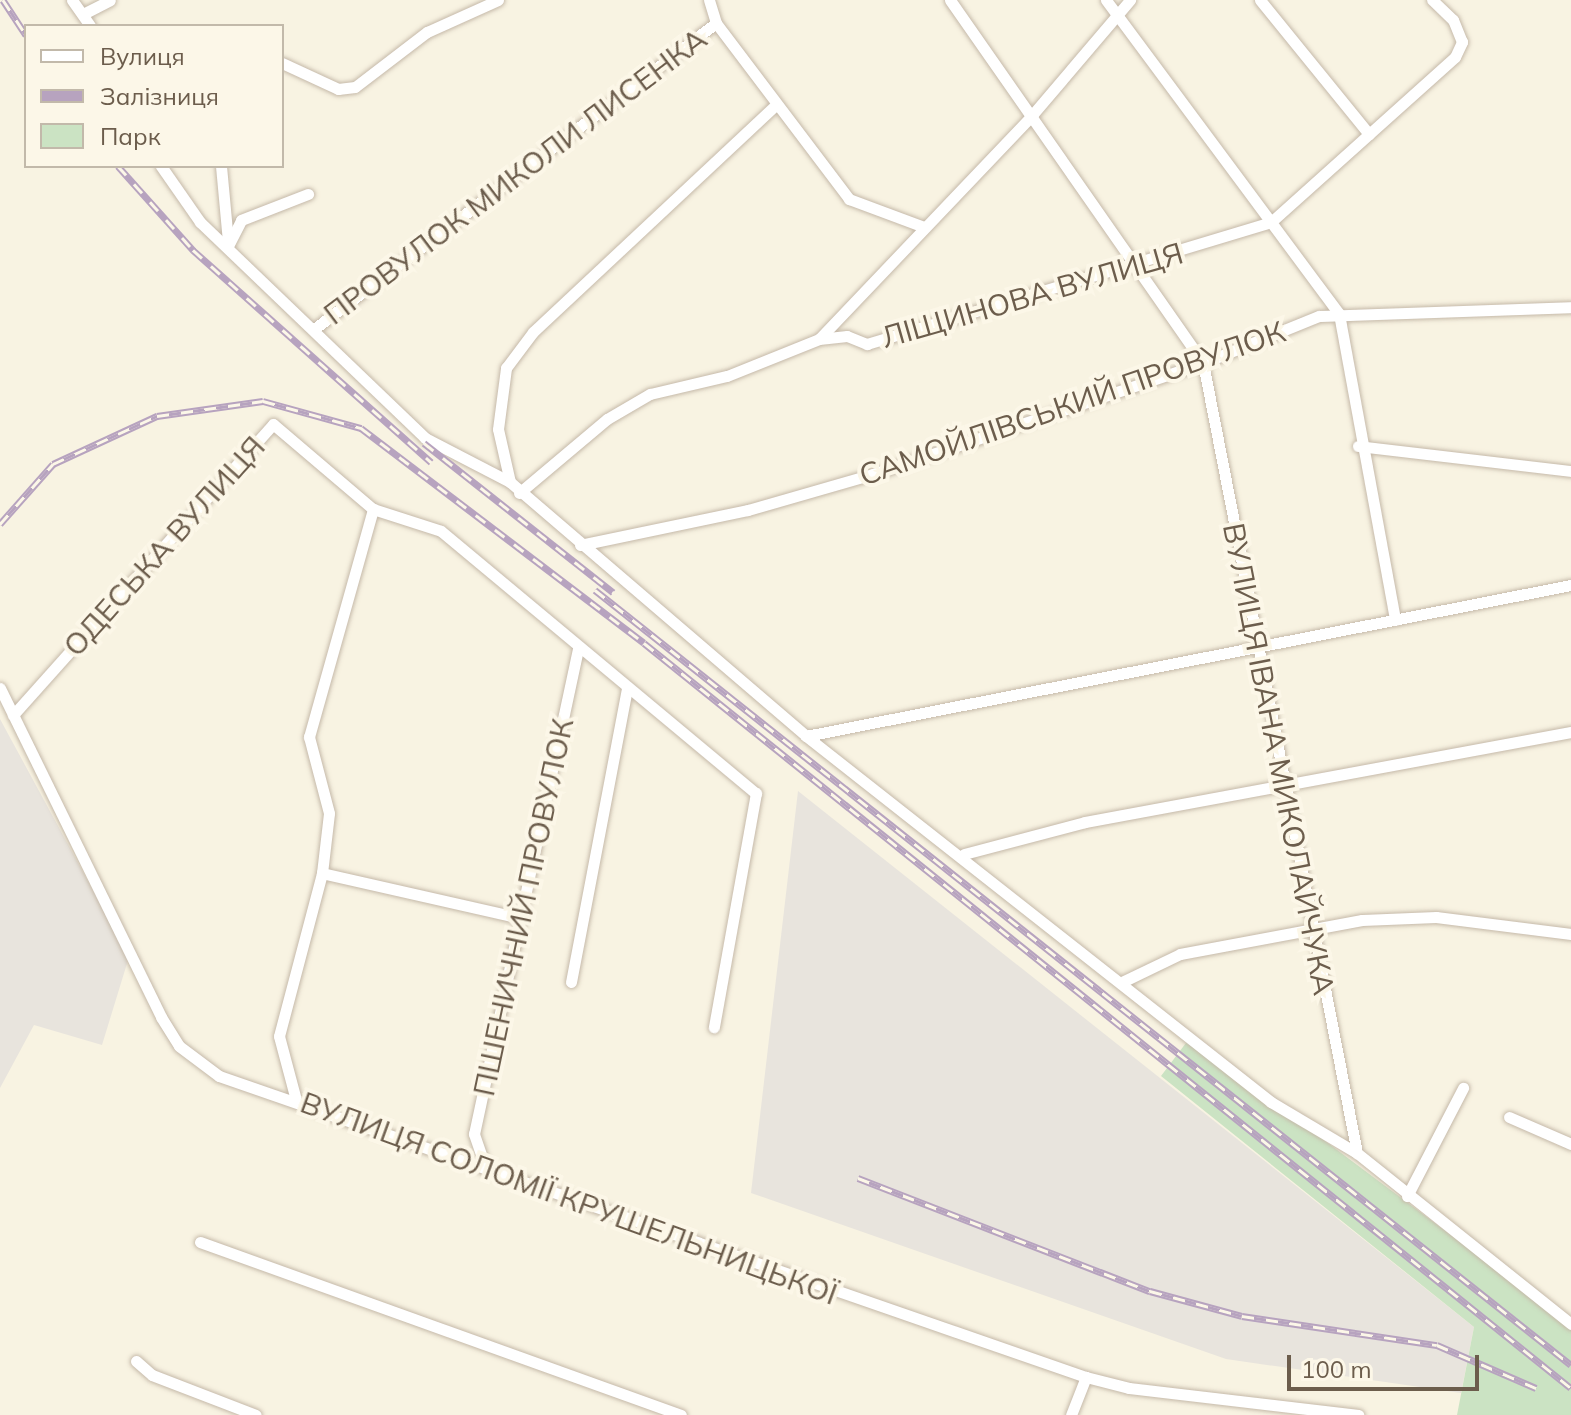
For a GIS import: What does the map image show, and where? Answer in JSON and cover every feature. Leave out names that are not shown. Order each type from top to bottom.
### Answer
[{"type":"street","points":[[72,0],[89,24]]},
{"type":"street","points":[[83,14],[110,0]]},
{"type":"street","points":[[284,64],[338,89],[355,87],[427,32],[498,0]]},
{"type":"street","points":[[709,0],[716,23],[849,199],[924,227]]},
{"type":"street","points":[[950,0],[1033,114],[1203,363]]},
{"type":"street","points":[[1106,0],[1339,314],[1358,446],[1395,620]]},
{"type":"street","points":[[819,339],[1033,114],[1130,0]]},
{"type":"street","points":[[1260,0],[1369,134]]},
{"type":"street","name":"ЛІЩИНОВА ВУЛИЦЯ","points":[[519,493],[627,405],[819,339],[847,336],[867,344],[1136,266],[1271,222],[1369,134],[1462,42],[1453,20],[1432,0]]},
{"type":"street","name":"ПРОВУЛОК МИКОЛИ ЛИСЕНКА","points":[[314,329],[716,23]]},
{"type":"street","points":[[510,482],[498,429],[506,368],[533,332],[776,105]]},
{"type":"street","points":[[162,168],[200,222],[425,438],[510,482],[519,493],[806,736],[964,854],[1271,1102],[1357,1153],[1571,1324]]},
{"type":"street","points":[[221,168],[228,246]]},
{"type":"street","points":[[228,246],[241,220],[308,194]]},
{"type":"street","name":"САМОЙЛІВСЬКИЙ ПРОВУЛОК","points":[[580,545],[761,506],[1203,363],[1339,314],[1571,307]]},
{"type":"street","name":"ВУЛИЦЯ ІВАНА МИКОЛАЙЧУКА","points":[[1203,363],[1357,1153]]},
{"type":"street","name":"ОДЕСЬКА ВУЛИЦЯ","points":[[13,715],[273,424],[373,509],[441,531],[578,649],[756,793],[714,1027]]},
{"type":"street","points":[[1358,446],[1571,471]]},
{"type":"street","points":[[296,1100],[279,1036],[322,873],[329,813],[309,737],[373,509]]},
{"type":"street","points":[[806,736],[1571,585]]},
{"type":"street","name":"ПШЕНИЧНИЙ ПРОВУЛОК","points":[[484,1163],[474,1134],[578,649]]},
{"type":"street","name":"ВУЛИЦЯ СОЛОМІЇ КРУШЕЛЬНИЦЬКОЇ","points":[[0,688],[179,1046],[219,1076],[484,1163],[841,1297],[1086,1377],[1358,1415]]},
{"type":"street","points":[[571,982],[627,688]]},
{"type":"street","points":[[964,854],[1284,784],[1571,732]]},
{"type":"street","points":[[322,873],[520,918]]},
{"type":"street","points":[[1124,981],[1180,954],[1313,931],[1436,917],[1571,934]]},
{"type":"street","points":[[1407,1196],[1463,1088]]},
{"type":"street","points":[[1509,1117],[1571,1144]]},
{"type":"street","points":[[200,1242],[681,1415]]},
{"type":"street","points":[[136,1361],[152,1375],[256,1415]]},
{"type":"street","points":[[1071,1415],[1086,1377]]},
{"type":"street","points":[[1258,1403],[1262,1415]]},
{"type":"shaded area","points":[[0,719],[129,957],[102,1045],[34,1025],[0,1088]]},
{"type":"shaded area","points":[[798,791],[1474,1327],[1461,1393],[1226,1359],[751,1193]]},
{"type":"green space","points":[[1189,1039],[1571,1325],[1571,1415],[1457,1415],[1474,1327],[1161,1076]]},
{"type":"railway","points":[[3,0],[24,32]]},
{"type":"railway","points":[[120,168],[193,250],[431,462]]},
{"type":"railway","points":[[0,524],[53,464],[157,416],[263,401],[361,428],[644,643],[1571,1388]]},
{"type":"railway","points":[[424,443],[613,592]]},
{"type":"railway","points":[[595,590],[1571,1365]]},
{"type":"railway","points":[[858,1178],[1150,1291],[1242,1316],[1437,1345],[1536,1388]]}]
